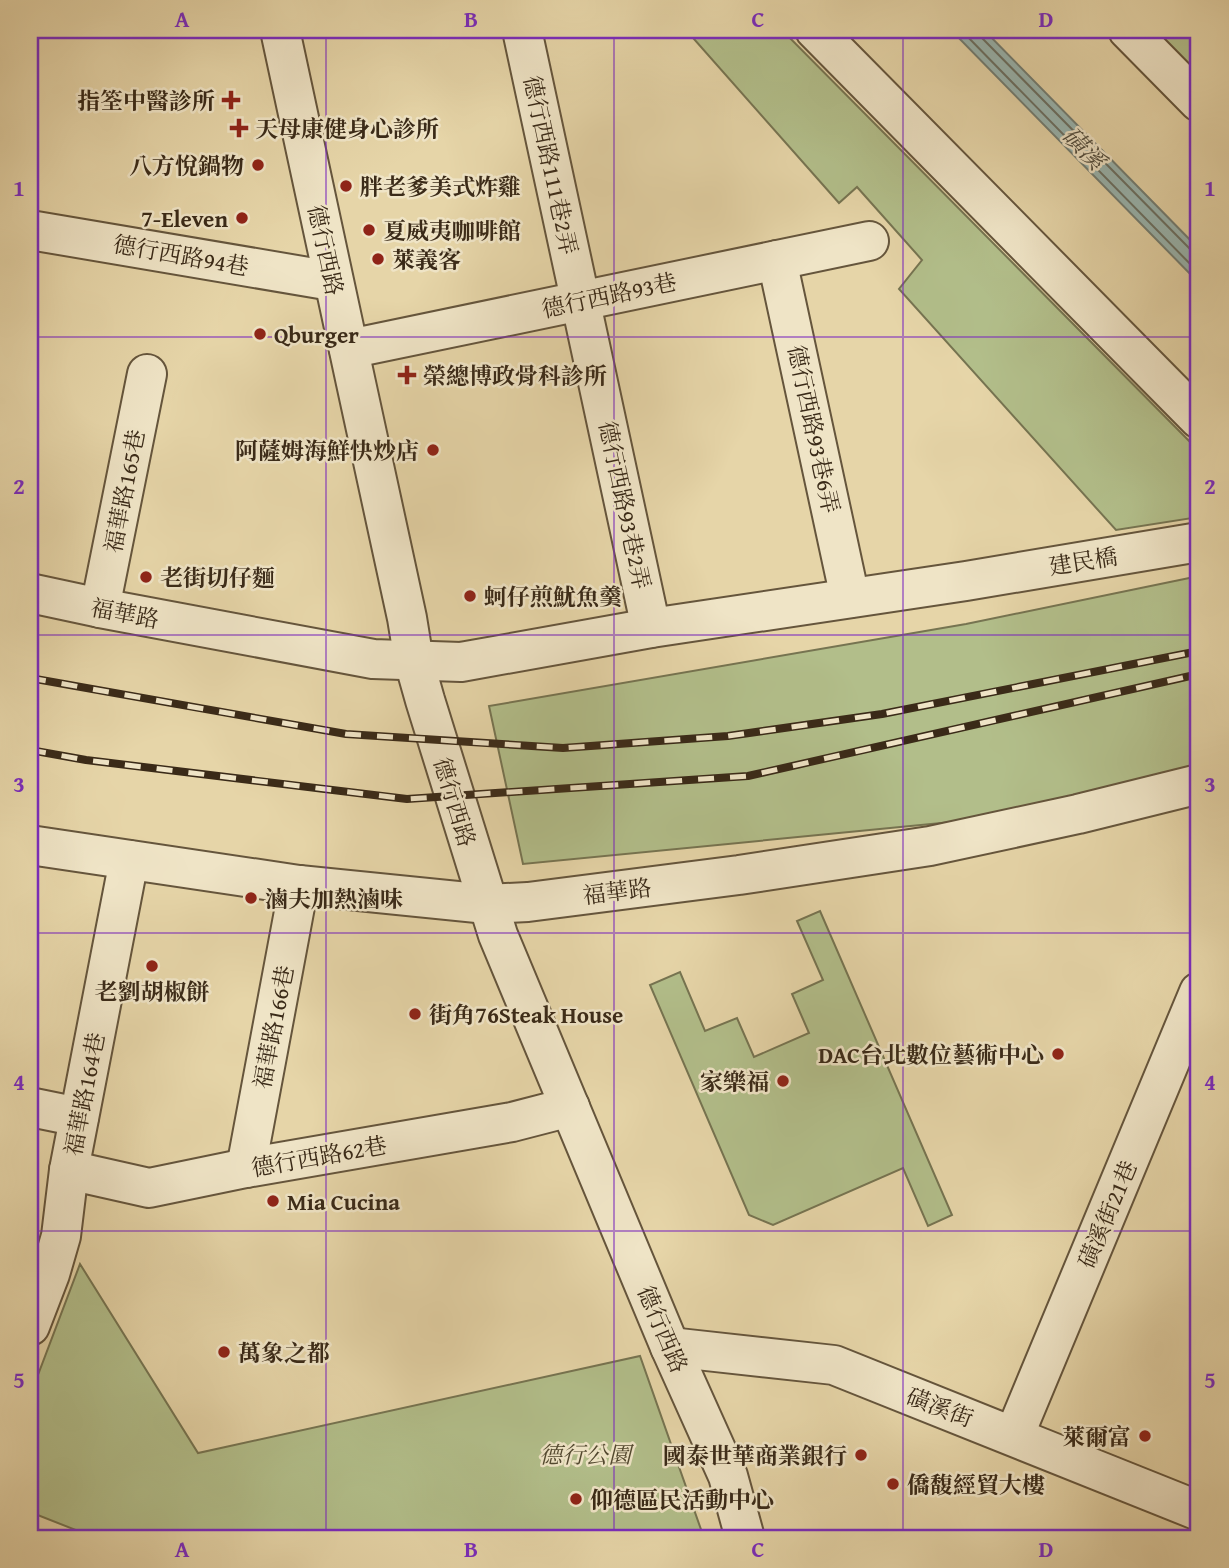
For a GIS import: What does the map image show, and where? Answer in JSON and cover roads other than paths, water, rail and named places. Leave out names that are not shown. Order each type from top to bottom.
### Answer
[{"type":"street","name":"德行西路","points":[[280,30],[414,661],[487,904],[670,1347],[728,1476],[745,1538]]},
{"type":"street","name":"德行西路111巷2弄","points":[[522,30],[580,301]]},
{"type":"street","points":[[815,30],[1199,419]]},
{"type":"street","points":[[1128,30],[1199,102]]},
{"type":"street","name":"德行西路94巷","points":[[30,230],[332,281]]},
{"type":"street","name":"德行西路93巷","points":[[349,349],[869,241]]},
{"type":"street","name":"德行西路93巷6弄","points":[[777,260],[850,597]]},
{"type":"street","name":"德行西路93巷2弄","points":[[580,301],[651,628]]},
{"type":"street","name":"福華路165巷","points":[[100,608],[147,374]]},
{"type":"street","name":"建民橋","points":[[967,581],[1199,542]]},
{"type":"street","name":"福華路","points":[[30,593],[373,659],[461,662],[651,628],[967,581]]},
{"type":"street","name":"福華路","points":[[30,845],[299,885],[487,904],[528,902],[739,876],[930,846],[1199,784]]},
{"type":"street","name":"福華路164巷","points":[[30,1326],[61,1236],[69,1170],[129,860]]},
{"type":"street","name":"福華路166巷","points":[[246,1168],[299,885]]},
{"type":"street","name":"磺溪街21巷","points":[[1014,1436],[1199,992]]},
{"type":"street","points":[[30,1107],[79,1117]]},
{"type":"street","name":"德行西路62巷","points":[[69,1170],[149,1188],[246,1168],[512,1122],[570,1107]]},
{"type":"street","name":"磺溪街","points":[[670,1347],[834,1365],[1199,1511]]},
{"type":"water","name":"磺溪","points":[[951,30],[984,30],[1199,249],[1199,283]]},
{"type":"railway","points":[[30,678],[346,734],[563,748],[728,736],[882,714],[1199,651]]},
{"type":"railway","points":[[30,750],[86,760],[407,799],[748,776],[1199,674]]},
{"type":"place","name":"指筌中醫診所","points":[[231,100]]},
{"type":"place","name":"天母康健身心診所","points":[[239,128]]},
{"type":"place","name":"八方悅鍋物","points":[[258,165]]},
{"type":"place","name":"胖老爹美式炸雞","points":[[346,186]]},
{"type":"place","name":"7-Eleven","points":[[242,218]]},
{"type":"place","name":"夏威夷咖啡館","points":[[369,230]]},
{"type":"place","name":"萊義客","points":[[378,259]]},
{"type":"place","name":"Qburger","points":[[260,334]]},
{"type":"place","name":"榮總博政骨科診所","points":[[407,375]]},
{"type":"place","name":"阿薩姆海鮮快炒店","points":[[433,450]]},
{"type":"place","name":"老街切仔麵","points":[[146,577]]},
{"type":"place","name":"蚵仔煎魷魚羹","points":[[470,596]]},
{"type":"place","name":"滷夫加熱滷味","points":[[251,898]]},
{"type":"place","name":"老劉胡椒餅","points":[[152,966]]},
{"type":"place","name":"街角76Steak House","points":[[415,1014]]},
{"type":"place","name":"DAC台北數位藝術中心","points":[[1058,1054]]},
{"type":"place","name":"家樂福","points":[[783,1081]]},
{"type":"place","name":"Mia Cucina","points":[[273,1201]]},
{"type":"place","name":"萬象之都","points":[[224,1352]]},
{"type":"place","name":"萊爾富","points":[[1145,1436]]},
{"type":"place","name":"國泰世華商業銀行","points":[[861,1455]]},
{"type":"place","name":"僑馥經貿大樓","points":[[893,1484]]},
{"type":"place","name":"仰德區民活動中心","points":[[576,1499]]},
{"type":"park label","name":"德行公園","points":[[585,1454]]}]
